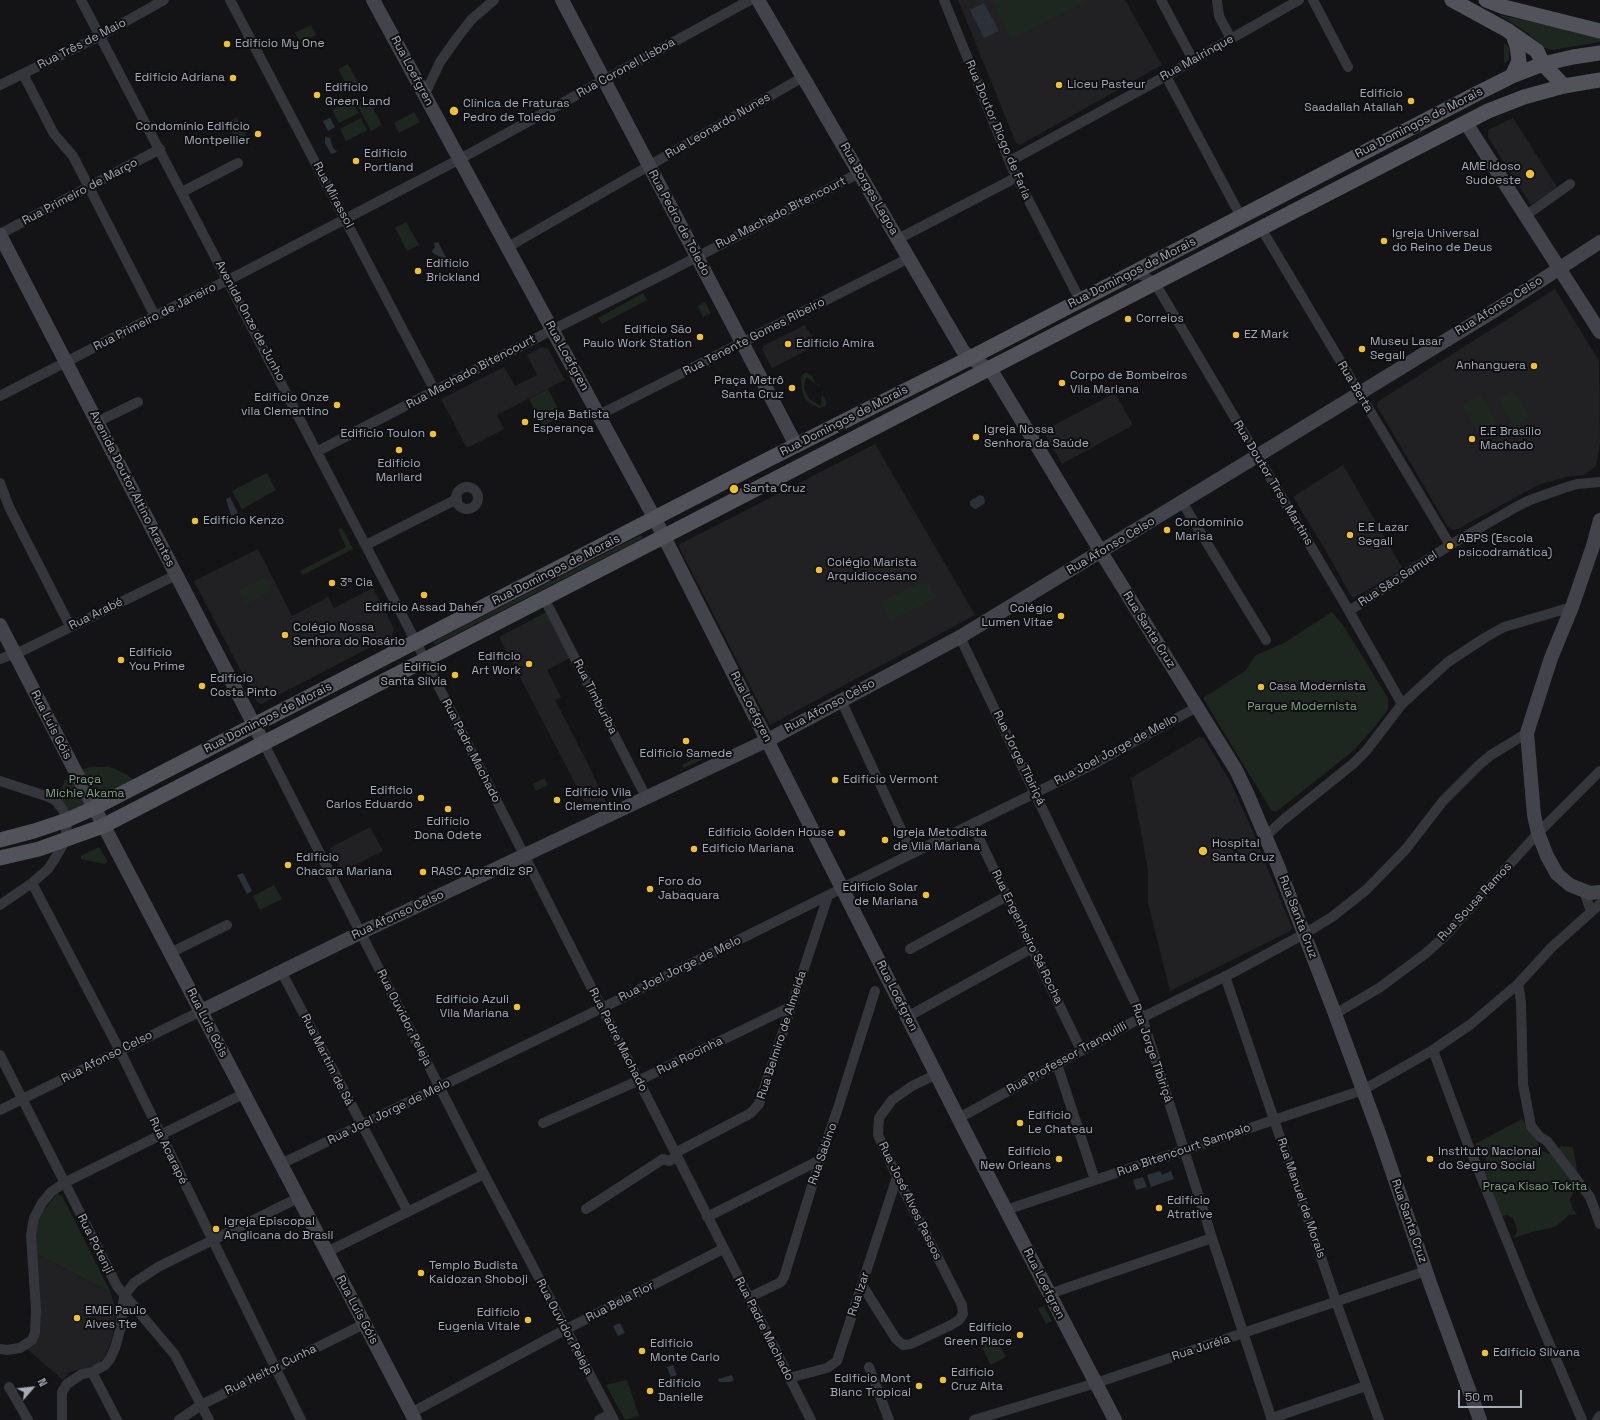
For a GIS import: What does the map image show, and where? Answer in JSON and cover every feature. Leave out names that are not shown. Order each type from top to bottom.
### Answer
[{"type":"main road","points":[[1452,0],[1507,30],[1537,51],[1543,64],[1564,86]]},
{"type":"main road","points":[[1486,0],[1504,7],[1600,31]]},
{"type":"main road","points":[[1512,76],[1519,61],[1519,53],[1514,35]]},
{"type":"main road","name":"Rua Domingos de Morais","points":[[0,840],[67,820],[94,808],[796,446],[970,358],[1512,76],[1543,64],[1600,53]]},
{"type":"main road","name":"Rua Domingos de Morais","points":[[0,858],[65,841],[103,826],[263,742],[1502,105],[1564,86],[1600,80]]},
{"type":"main road","points":[[1466,123],[1468,111],[1476,94]]},
{"type":"street","name":"Avenida Onze de Junho","points":[[81,0],[318,451],[416,642]]},
{"type":"street","name":"Rua Três de Maio","points":[[0,85],[100,36],[164,0]]},
{"type":"street","name":"Rua Mirassol","points":[[230,0],[346,218],[435,391]]},
{"type":"street","name":"Rua Loefgren","points":[[373,0],[664,536],[958,1118],[1115,1420]]},
{"type":"street","points":[[424,94],[440,62],[457,38],[471,20],[494,0]]},
{"type":"street","name":"Rua Pedro de Toledo","points":[[562,0],[796,446]]},
{"type":"street","name":"Rua Coronel Lisboa","points":[[460,159],[750,0]]},
{"type":"street","name":"Rua Borges Lagoa","points":[[758,0],[963,351],[970,358],[989,369]]},
{"type":"street","name":"Rua Doutor Diogo de Faria","points":[[944,0],[1016,176],[1080,300]]},
{"type":"street","points":[[1160,0],[1193,60]]},
{"type":"street","points":[[1216,0],[1219,16],[1231,39]]},
{"type":"street","name":"Rua Mairinque","points":[[1010,161],[1166,76],[1299,0]]},
{"type":"street","points":[[1313,0],[1348,67]]},
{"type":"street","points":[[23,74],[54,134],[73,156],[155,316]]},
{"type":"street","points":[[1166,76],[1241,217]]},
{"type":"street","name":"Rua Leonardo Nunes","points":[[508,247],[803,77]]},
{"type":"street","points":[[1466,123],[1600,332]]},
{"type":"street","name":"Rua Primeiro de Março","points":[[0,234],[160,149]]},
{"type":"street","name":"Rua Primeiro de Janeiro","points":[[0,396],[228,280],[460,159]]},
{"type":"street","points":[[182,192],[238,163]]},
{"type":"street","name":"Rua Machado Bitencourt","points":[[318,451],[859,173]]},
{"type":"street","points":[[898,239],[1016,176]]},
{"type":"street","points":[[1525,216],[1570,184]]},
{"type":"street","name":"Rua Berta","points":[[1262,228],[1450,545]]},
{"type":"street","name":"Avenida Doutor Altino Arantes","points":[[0,234],[263,742]]},
{"type":"street","name":"Rua Afonso Celso","points":[[0,1110],[281,971],[768,740],[960,637],[1257,456],[1600,242]]},
{"type":"street","name":"Rua Tenente Gomes Ribeiro","points":[[599,415],[909,258]]},
{"type":"street","points":[[1134,272],[1155,283]]},
{"type":"street","name":"Rua Doutor Tirso Martins","points":[[1155,283],[1349,610],[1402,704]]},
{"type":"street","name":"Rua Santa Cruz","points":[[989,369],[994,374],[1101,552],[1236,770],[1264,831],[1335,1014],[1480,1420]]},
{"type":"street","points":[[97,422],[138,402]]},
{"type":"street","name":"Rua São Samuel","points":[[1349,610],[1450,545],[1530,500],[1577,484],[1600,482]]},
{"type":"street","points":[[0,483],[9,507],[70,626]]},
{"type":"street","points":[[366,545],[457,499]]},
{"type":"street","points":[[1182,502],[1266,640]]},
{"type":"street","points":[[1600,520],[1594,546],[1572,607],[1551,658],[1527,733],[1533,807],[1538,833],[1547,856],[1558,874],[1570,885],[1590,893],[1600,892]]},
{"type":"street","name":"Rua Arabé","points":[[0,659],[15,654],[176,575]]},
{"type":"street","name":"Rua Timburiba","points":[[544,598],[646,797]]},
{"type":"street","points":[[1264,831],[1282,821],[1354,763],[1366,751],[1402,704],[1439,670],[1486,637],[1504,627],[1572,607]]},
{"type":"street","name":"Rua Luis Góis","points":[[0,625],[103,826],[413,1417]]},
{"type":"street","name":"Rua Jorge Tibiriçá","points":[[960,637],[1142,1017],[1212,1238],[1272,1419]]},
{"type":"street","name":"Rua Padre Machado","points":[[416,642],[811,1420]]},
{"type":"street","points":[[841,700],[912,853]]},
{"type":"street","name":"Rua Joel Jorge de Mello","points":[[1035,793],[1094,764],[1196,707]]},
{"type":"street","name":"Rua Professor Tranquilli","points":[[958,1118],[1142,1017],[1225,976],[1304,934],[1332,917],[1366,890],[1406,849],[1443,801],[1479,765],[1496,752],[1527,733]]},
{"type":"street","name":"Rua Ouvidor Peleja","points":[[263,742],[484,1174],[612,1417]]},
{"type":"street","name":"Rua Sousa Ramos","points":[[1335,1014],[1379,988],[1425,954],[1444,937],[1538,833],[1600,771]]},
{"type":"street","points":[[0,781],[49,797],[56,801],[63,810],[67,820],[65,841],[48,869],[32,883],[0,905]]},
{"type":"street","name":"Rua Joel Jorge de Melo","points":[[281,1164],[602,1008],[1035,793]]},
{"type":"street","name":"Rua Engenheiro Sá Rocha","points":[[972,824],[1081,1050]]},
{"type":"street","name":"Rua Acarapé","points":[[32,883],[120,1051],[301,1420]]},
{"type":"street","points":[[1584,891],[1591,912]]},
{"type":"street","name":"Rua Belmiro de Almeida","points":[[586,1209],[664,1159],[669,1161],[676,1155],[757,1108],[762,1099],[828,896]]},
{"type":"street","points":[[910,949],[1007,896]]},
{"type":"street","name":"Rua Bitencourt Sampaio","points":[[1006,1210],[1363,1090],[1433,1050],[1471,1024],[1518,984],[1552,947],[1600,904]]},
{"type":"street","points":[[170,953],[227,926]]},
{"type":"street","points":[[905,1013],[1032,948]]},
{"type":"street","name":"Rua Martim de Sá","points":[[281,971],[408,1212]]},
{"type":"street","name":"Rua Manuel de Morais","points":[[1225,976],[1336,1302],[1379,1420]]},
{"type":"street","points":[[1518,984],[1521,1002],[1523,1084],[1528,1119],[1535,1132],[1547,1141],[1590,1197],[1600,1224]]},
{"type":"street","name":"Rua Sabino","points":[[748,1298],[781,1282],[876,991]]},
{"type":"street","name":"Rua Rocinha","points":[[543,1123],[638,1081],[792,1006]]},
{"type":"street","points":[[1433,1050],[1478,1169],[1532,1303],[1582,1420]]},
{"type":"street","name":"Rua Potenji","points":[[0,1055],[114,1281],[124,1296],[168,1346],[181,1366],[209,1420]]},
{"type":"street","points":[[1057,1064],[1095,1180]]},
{"type":"street","name":"Rua José Alves Passos","points":[[862,1285],[896,1339],[903,1345],[911,1344],[959,1320],[963,1314],[962,1305],[897,1177],[878,1135],[879,1118],[892,1100],[901,1093],[937,1074]]},
{"type":"street","points":[[0,1349],[13,1350],[27,1344],[32,1340],[35,1333],[36,1326],[31,1235],[34,1218],[42,1203],[51,1192],[64,1183],[243,1094]]},
{"type":"street","points":[[707,1217],[820,1160]]},
{"type":"street","points":[[327,1252],[484,1174]]},
{"type":"street","name":"Rua Izar","points":[[789,1378],[827,1368],[837,1360],[897,1177]]},
{"type":"street","points":[[62,1420],[62,1392],[67,1384],[82,1374],[92,1372],[104,1366],[115,1348],[120,1330],[124,1296],[134,1283],[158,1267],[298,1198]]},
{"type":"street","points":[[1049,1294],[1212,1238]]},
{"type":"street","name":"Rua Bela Flor","points":[[413,1417],[565,1329],[723,1248]]},
{"type":"street","name":"Rua Juréia","points":[[974,1420],[1096,1383],[1426,1271]]},
{"type":"street","name":"Rua Heitor Cunha","points":[[180,1420],[201,1405],[364,1324]]},
{"type":"street","points":[[869,1366],[889,1420]]},
{"type":"street","points":[[92,1372],[117,1420]]},
{"type":"street","points":[[1272,1419],[1366,1386]]},
{"type":"street","points":[[9,1387],[28,1420]]},
{"type":"street","points":[[1597,1420],[1600,1416]]},
{"type":"street","points":[[599,1420],[612,1417]]},
{"type":"shaded area","name":"Liceu Pasteur","points":[[958,0],[1125,0],[1162,65],[1020,145],[1016,143]]},
{"type":"shaded area","points":[[984,3],[999,31],[984,38],[970,10]]},
{"type":"shaded area","points":[[330,118],[335,127],[328,131],[323,121]]},
{"type":"shaded area","name":"AME Idoso Sudoeste","points":[[1513,118],[1557,187],[1531,205],[1488,137],[1488,130]]},
{"type":"shaded area","points":[[325,137],[330,138],[333,148],[337,152],[331,154],[325,143]]},
{"type":"shaded area","points":[[438,242],[451,267],[446,269],[440,257],[433,253],[432,251],[435,247],[434,243]]},
{"type":"shaded area","name":"E.E Brasílio Machado","points":[[1555,289],[1599,361],[1600,443],[1596,466],[1584,475],[1566,477],[1538,485],[1454,530],[1448,527],[1377,406],[1377,402]]},
{"type":"shaded area","points":[[805,325],[817,345],[772,368],[762,349],[763,346]]},
{"type":"shaded area","points":[[542,347],[548,349],[565,380],[497,415],[504,429],[467,448],[441,399],[504,367],[515,386],[537,375],[527,355]]},
{"type":"shaded area","points":[[1115,393],[1133,425],[1062,464],[1043,431]]},
{"type":"shaded area","name":"Colégio Marista Arquidiocesano","points":[[875,444],[975,615],[770,725],[679,547],[680,544]]},
{"type":"shaded area","name":"E.E Lazar Segall","points":[[1343,465],[1403,569],[1354,598],[1351,596],[1293,497]]},
{"type":"shaded area","points":[[980,495],[984,497],[985,503],[976,509],[973,508],[970,505],[970,501]]},
{"type":"shaded area","points":[[230,497],[238,513],[231,516],[226,499]]},
{"type":"shaded area","name":"Colégio Nossa Senhora do Rosário","points":[[258,549],[292,616],[328,597],[334,608],[373,588],[394,629],[392,636],[261,704],[257,702],[194,581]]},
{"type":"shaded area","points":[[545,613],[570,658],[547,670],[561,697],[555,700],[607,804],[590,812],[499,637]]},
{"type":"shaded area","name":"Hospital Santa Cruz","points":[[1199,737],[1204,738],[1231,783],[1253,832],[1292,928],[1290,931],[1170,991],[1148,903],[1148,870],[1131,778]]},
{"type":"shaded area","points":[[370,827],[383,851],[342,872],[330,848]]},
{"type":"shaded area","points":[[243,873],[252,891],[247,894],[237,875]]},
{"type":"shaded area","points":[[1160,1171],[1162,1175],[1171,1171],[1174,1179],[1151,1187],[1147,1175]]},
{"type":"shaded area","points":[[1143,1177],[1147,1187],[1136,1190],[1133,1180]]},
{"type":"shaded area","name":"EMEI Paulo Alves Tte","points":[[35,1253],[111,1293],[116,1310],[112,1339],[105,1357],[96,1365],[70,1372],[63,1380],[27,1349],[34,1343]]},
{"type":"shaded area","points":[[620,1323],[625,1333],[618,1336],[613,1326]]},
{"type":"shaded area","points":[[673,1365],[677,1375],[671,1377],[667,1367]]},
{"type":"shaded area","points":[[732,1375],[734,1380],[731,1382],[719,1382],[718,1379]]},
{"type":"green space","points":[[992,0],[1090,0],[1011,39]]},
{"type":"green space","points":[[1499,15],[1600,36],[1600,42],[1552,50],[1545,48],[1525,31]]},
{"type":"green space","points":[[311,25],[316,35],[301,43],[295,33]]},
{"type":"green space","points":[[1504,43],[1509,47],[1509,60],[1504,63]]},
{"type":"green space","points":[[348,64],[359,84],[349,90],[338,69]]},
{"type":"green space","points":[[351,99],[359,113],[339,123],[332,110]]},
{"type":"green space","points":[[368,99],[382,125],[371,131],[357,105]]},
{"type":"green space","points":[[414,112],[420,122],[399,133],[394,123]]},
{"type":"green space","points":[[237,117],[246,135],[236,140],[227,123]]},
{"type":"green space","points":[[361,118],[367,130],[346,141],[340,129]]},
{"type":"green space","points":[[406,222],[419,245],[407,251],[395,228]]},
{"type":"green space","points":[[643,293],[647,300],[602,324],[598,318]]},
{"type":"green space","points":[[705,302],[711,313],[703,317],[698,306]]},
{"type":"green space","points":[[806,372],[812,376],[816,384],[806,377],[804,387],[809,399],[821,406],[822,391],[823,391],[822,394],[827,403],[826,406],[819,408],[805,399],[801,379],[802,375]]},
{"type":"green space","points":[[548,389],[562,416],[543,426],[529,399]]},
{"type":"green space","points":[[1513,390],[1530,417],[1515,427],[1498,399]]},
{"type":"green space","points":[[1481,395],[1499,426],[1480,436],[1462,405]]},
{"type":"green space","points":[[267,473],[276,490],[242,509],[232,491]]},
{"type":"green space","points":[[342,528],[353,549],[303,575],[300,571],[346,547],[338,530]]},
{"type":"green space","points":[[641,535],[643,538],[435,645],[433,642]]},
{"type":"green space","points":[[265,577],[272,591],[246,604],[239,590]]},
{"type":"green space","points":[[927,579],[937,598],[890,621],[880,602]]},
{"type":"green space","name":"Parque Modernista","points":[[1332,612],[1343,625],[1388,698],[1388,709],[1373,729],[1352,752],[1276,812],[1271,810],[1203,698],[1245,671],[1256,655],[1282,644]]},
{"type":"green space","points":[[545,613],[551,622],[547,621],[537,625],[533,619]]},
{"type":"green space","points":[[704,754],[706,758],[684,768],[682,765]]},
{"type":"green space","name":"Praça Michie Akama","points":[[90,767],[109,767],[116,769],[127,775],[135,782],[69,816],[59,798],[59,792],[65,781],[75,771]]},
{"type":"green space","points":[[544,778],[548,785],[536,791],[533,784]]},
{"type":"green space","points":[[99,847],[107,860],[105,864],[81,859],[81,856]]},
{"type":"green space","points":[[274,885],[282,899],[260,910],[253,896]]},
{"type":"green space","name":"Praça Kisao Tokita","points":[[1522,1119],[1543,1151],[1549,1154],[1556,1151],[1561,1146],[1573,1147],[1580,1188],[1573,1193],[1570,1200],[1577,1215],[1569,1215],[1555,1227],[1513,1238],[1517,1232],[1516,1225],[1513,1218],[1507,1215],[1500,1217],[1482,1172],[1487,1169],[1488,1164],[1485,1158],[1479,1154],[1475,1144]]},
{"type":"green space","points":[[57,1194],[62,1196],[68,1207],[111,1293],[35,1253],[35,1232],[38,1221],[41,1214]]},
{"type":"green space","points":[[1044,1306],[1052,1321],[1046,1324],[1038,1308]]},
{"type":"green space","points":[[996,1338],[1006,1357],[991,1365],[981,1346]]},
{"type":"green space","points":[[627,1380],[639,1416],[625,1420],[606,1385]]},
{"type":"place","name":"Edifício My One","points":[[227,44]]},
{"type":"place","name":"Edifício Adriana","points":[[233,78]]},
{"type":"place","name":"Liceu Pasteur","points":[[1059,85]]},
{"type":"place","name":"Edifício Green Land","points":[[317,95]]},
{"type":"place","name":"Edifício Saadallah Atallah","points":[[1411,101]]},
{"type":"place","name":"Clínica de Fraturas Pedro de Toledo","points":[[454,111]]},
{"type":"place","name":"Condomínio Edificio Montpellier","points":[[258,134]]},
{"type":"place","name":"Edifício Portland","points":[[356,161]]},
{"type":"place","name":"AME Idoso Sudoeste","points":[[1530,174]]},
{"type":"place","name":"Igreja Universal do Reino de Deus","points":[[1384,241]]},
{"type":"place","name":"Edifício Brickland","points":[[418,271]]},
{"type":"place","name":"Correios","points":[[1128,319]]},
{"type":"place","name":"EZ Mark","points":[[1236,335]]},
{"type":"place","name":"Edifício São Paulo Work Station","points":[[700,337]]},
{"type":"place","name":"Edifício Amira","points":[[788,344]]},
{"type":"place","name":"Museu Lasar Segall","points":[[1362,349]]},
{"type":"place","name":"Anhanguera","points":[[1534,366]]},
{"type":"place","name":"Corpo de Bombeiros Vila Mariana","points":[[1062,383]]},
{"type":"place","name":"Praça Metrô Santa Cruz","points":[[792,388]]},
{"type":"place","name":"Edifício Onze vila Clementino","points":[[337,405]]},
{"type":"place","name":"Igreja Batista Esperança","points":[[525,422]]},
{"type":"place","name":"Edifício Toulon","points":[[433,434]]},
{"type":"place","name":"Igreja Nossa Senhora da Saúde","points":[[976,437]]},
{"type":"place","name":"E.E Brasílio Machado","points":[[1472,439]]},
{"type":"place","name":"Edifício Marllard","points":[[399,450]]},
{"type":"place","name":"Santa Cruz","points":[[734,489]]},
{"type":"place","name":"Edifício Kenzo","points":[[195,521]]},
{"type":"place","name":"Condomínio Marisa","points":[[1167,530]]},
{"type":"place","name":"E.E Lazar Segall","points":[[1350,535]]},
{"type":"place","name":"ABPS (Escola psicodramática)","points":[[1450,546]]},
{"type":"place","name":"Colégio Marista Arquidiocesano","points":[[819,570]]},
{"type":"place","name":"3ª Cia","points":[[332,583]]},
{"type":"place","name":"Edifício Assad Daher","points":[[424,595]]},
{"type":"place","name":"Colégio Lumen Vitae","points":[[1061,616]]},
{"type":"place","name":"Colégio Nossa Senhora do Rosário","points":[[285,635]]},
{"type":"place","name":"Edifício You Prime","points":[[121,660]]},
{"type":"place","name":"Edificio Art Work","points":[[529,664]]},
{"type":"place","name":"Edifício Santa Silvia","points":[[455,675]]},
{"type":"place","name":"Edifício Costa Pinto","points":[[202,686]]},
{"type":"place","name":"Casa Modernista","points":[[1261,687]]},
{"type":"place","name":"Edifício Samede","points":[[686,741]]},
{"type":"place","name":"Edifício Vermont","points":[[835,780]]},
{"type":"place","name":"Edificio Carlos Eduardo","points":[[421,798]]},
{"type":"place","name":"Edifício Vila Clementino","points":[[557,800]]},
{"type":"place","name":"Edifício Dona Odete","points":[[448,809]]},
{"type":"place","name":"Edifício Golden House","points":[[842,833]]},
{"type":"place","name":"Igreja Metodista de Vila Mariana","points":[[885,840]]},
{"type":"place","name":"Edifício Mariana","points":[[694,849]]},
{"type":"place","name":"Hospital Santa Cruz","points":[[1203,851]]},
{"type":"place","name":"Edifício Chacara Mariana","points":[[288,865]]},
{"type":"place","name":"RASC Aprendiz SP","points":[[423,872]]},
{"type":"place","name":"Foro do Jabaquara","points":[[650,889]]},
{"type":"place","name":"Edifício Solar de Mariana","points":[[926,895]]},
{"type":"place","name":"Edifício Azuli Vila Mariana","points":[[517,1007]]},
{"type":"place","name":"Edifício Le Chateau","points":[[1020,1123]]},
{"type":"place","name":"Edifício New Orleans","points":[[1059,1159]]},
{"type":"place","name":"Instituto Nacional do Seguro Social","points":[[1430,1159]]},
{"type":"place","name":"Edifício Atrative","points":[[1159,1208]]},
{"type":"place","name":"Igreja Episcopal Anglicana do Brasil","points":[[216,1229]]},
{"type":"place","name":"Templo Budista Kaidozan Shoboji","points":[[421,1273]]},
{"type":"place","name":"EMEI Paulo Alves Tte","points":[[77,1318]]},
{"type":"place","name":"Edifício Eugenia Vitale","points":[[528,1320]]},
{"type":"place","name":"Edifício Green Place","points":[[1020,1335]]},
{"type":"place","name":"Edifício Monte Carlo","points":[[642,1351]]},
{"type":"place","name":"Edifício Silvana","points":[[1485,1353]]},
{"type":"place","name":"Edifício Cruz Alta","points":[[943,1380]]},
{"type":"place","name":"Edifício Mont Blanc Tropical","points":[[919,1386]]},
{"type":"place","name":"Edifício Danielle","points":[[650,1391]]}]
